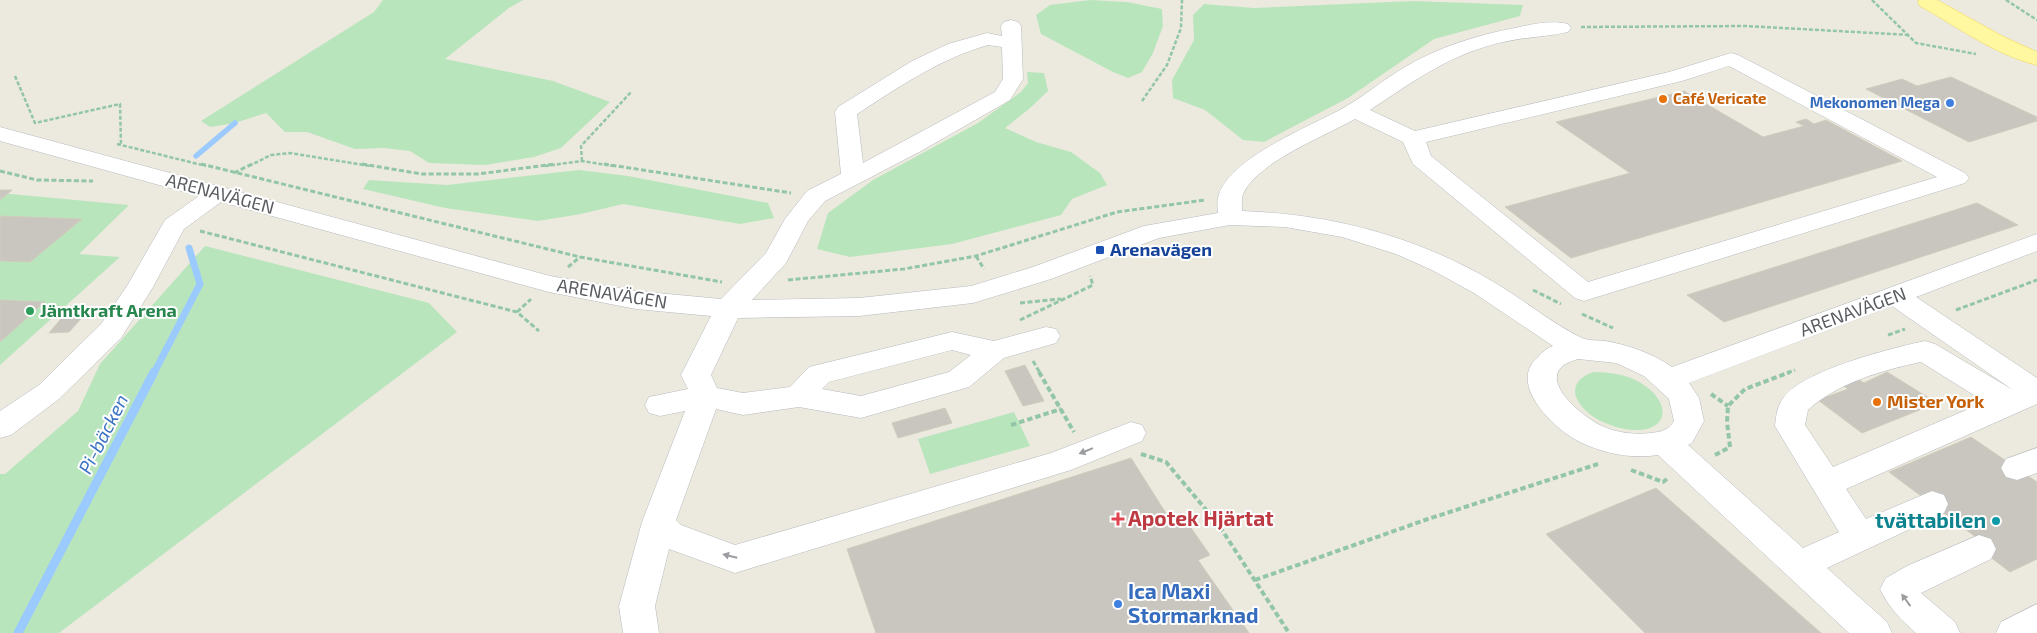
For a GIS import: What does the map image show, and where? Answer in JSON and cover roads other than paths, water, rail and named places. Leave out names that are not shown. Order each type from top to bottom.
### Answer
[{"type":"main road","points":[[1922,1],[1962,4],[1974,28]]},
{"type":"main road","points":[[1922,1],[1974,28],[1995,42],[2037,59]]},
{"type":"street","points":[[1230,209],[1233,190],[1264,159],[1354,111],[1413,71],[1477,43],[1505,35],[1540,29],[1561,28]]},
{"type":"street","points":[[641,633],[637,606],[659,522],[706,396],[696,376],[728,309],[777,257],[797,219],[816,196],[913,146],[1002,96],[1013,79],[1011,35],[987,39],[955,48],[919,65],[846,112],[854,175]]},
{"type":"street","points":[[1354,111],[1412,138],[1675,77],[1731,59],[1957,178],[1584,292],[1421,159],[1412,138]]},
{"type":"street","name":"ARENAVÄGEN","points":[[0,134],[225,183],[549,284],[636,300],[728,309],[859,308],[973,294],[1042,273],[1153,230],[1230,209],[1346,230],[1405,248],[1441,264],[1484,287],[1578,349]]},
{"type":"street","points":[[0,427],[50,392],[111,331],[140,287],[174,225],[225,183]]},
{"type":"street","name":"ARENAVÄGEN","points":[[1675,377],[2037,242]]},
{"type":"street","points":[[1896,296],[2028,396]]},
{"type":"street","points":[[660,405],[706,396],[743,404],[799,396],[861,407],[959,380],[994,351],[1035,340]]},
{"type":"street","points":[[799,396],[819,374],[952,341],[994,351]]},
{"type":"street","name":"ARENAVÄGEN","points":[[1578,349],[1594,349],[1625,355],[1675,377],[1684,396],[1689,421],[1681,434],[1664,443],[1640,446],[1618,443],[1591,434],[1563,416],[1546,396],[1542,380],[1545,366],[1559,354],[1578,349]]},
{"type":"street","points":[[1860,538],[1790,426],[1794,404],[1811,390],[1898,356],[1925,350],[2028,396]]},
{"type":"street","points":[[1826,484],[2028,396]]},
{"type":"street","points":[[659,522],[669,535],[735,559],[772,548],[812,553],[905,523],[925,502],[1060,462],[1118,438]]},
{"type":"street","points":[[1664,443],[1874,633]]},
{"type":"street","points":[[1800,565],[1932,504]]},
{"type":"street","points":[[1942,633],[1909,605],[1898,589],[1918,576],[1979,549]]},
{"type":"street","points":[[2014,633],[2037,620]]},
{"type":"waterway","name":"Pi-bäcken","points":[[196,156],[235,123]]},
{"type":"waterway","name":"Pi-bäcken","points":[[154,373],[200,284],[189,248]]},
{"type":"waterway","name":"Pi-bäcken","points":[[18,633],[154,372]]},
{"type":"place","name":"Café Vericate","points":[[1663,99]]},
{"type":"place","name":"Mekonomen Mega","points":[[1950,103]]},
{"type":"place","name":"Arenavägen","points":[[1100,250]]},
{"type":"place","name":"Jämtkraft Arena","points":[[30,311]]},
{"type":"place","name":"Mister York","points":[[1877,402]]},
{"type":"place","name":"Apotek Hjärtat","points":[[1118,519]]},
{"type":"place","name":"tvättabilen","points":[[1996,521]]},
{"type":"place","name":"Ica Maxi Stormarknad","points":[[1118,604]]}]
